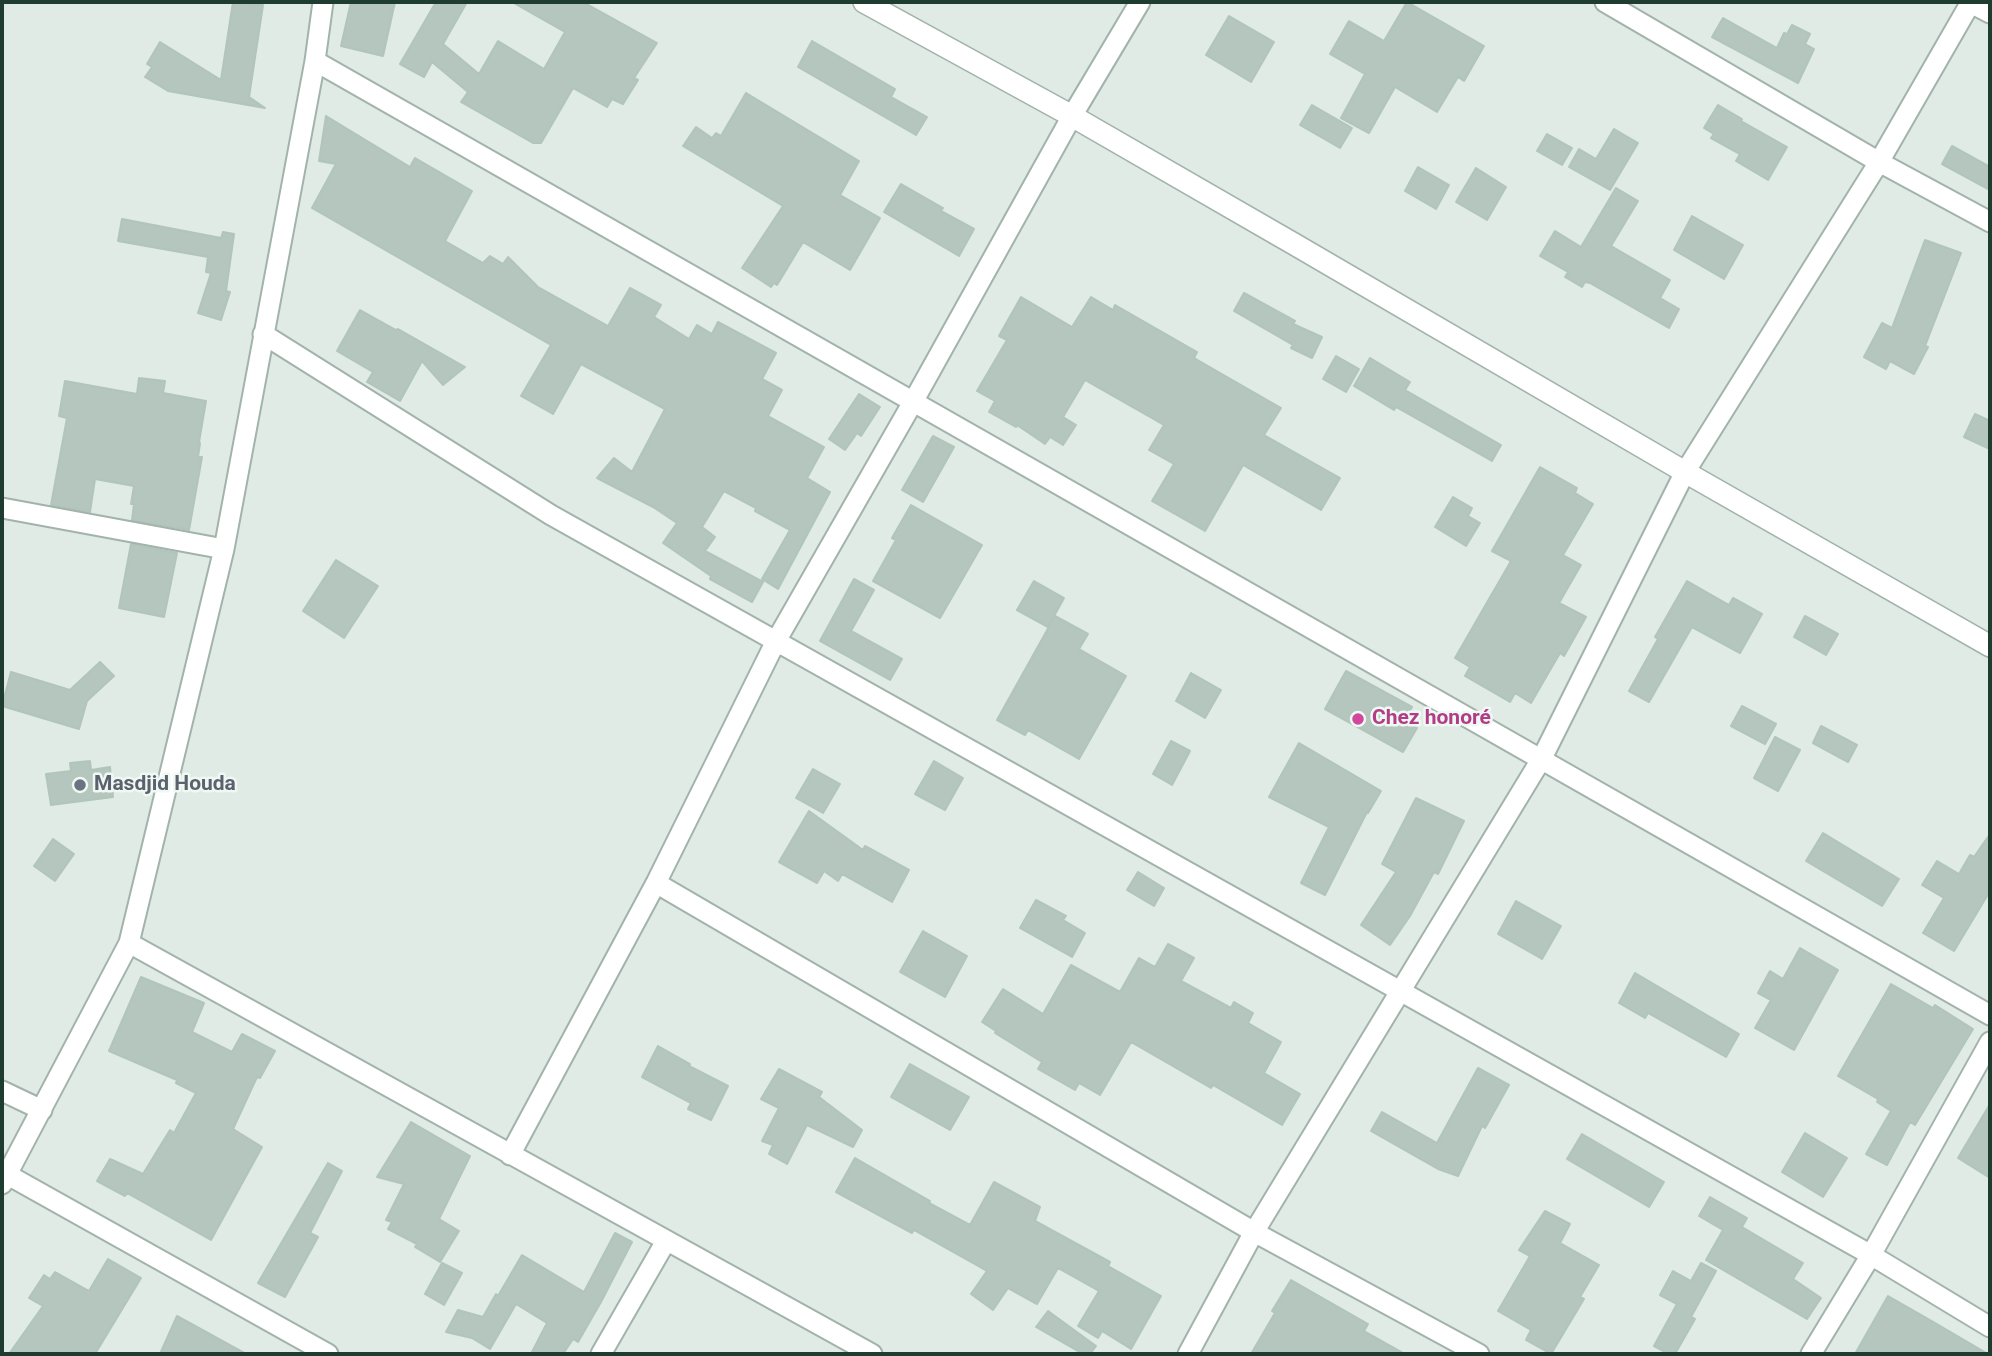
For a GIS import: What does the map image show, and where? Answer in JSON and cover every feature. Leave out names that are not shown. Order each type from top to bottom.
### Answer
[{"type":"street","points":[[323,2],[315,61],[224,549],[129,943],[5,1179],[328,1354]]},
{"type":"street","points":[[864,2],[1072,116],[1990,646]]},
{"type":"street","points":[[510,1155],[656,883],[776,641],[1072,116],[1140,2]]},
{"type":"street","points":[[1605,2],[1879,162],[1990,222]]},
{"type":"street","points":[[1188,1354],[1254,1231],[1542,758],[1685,472],[1879,162],[1970,2],[1990,13]]},
{"type":"street","points":[[315,61],[1990,1015]]},
{"type":"street","points":[[263,334],[551,515],[1871,1255],[1990,1326]]},
{"type":"street","points":[[2,508],[224,549]]},
{"type":"street","points":[[656,883],[1254,1231],[1479,1354]]},
{"type":"street","points":[[129,943],[872,1354]]},
{"type":"street","points":[[1811,1354],[1871,1255],[1990,1042]]},
{"type":"street","points":[[2,1091],[42,1111]]},
{"type":"street","points":[[601,1354],[666,1241]]},
{"type":"building","points":[[233,2],[263,5],[249,97],[265,108],[168,91],[145,77],[152,67],[147,64],[160,42],[221,80]]},
{"type":"building","points":[[351,2],[395,2],[383,56],[341,46]]},
{"type":"building","points":[[436,2],[467,2],[443,44],[479,74],[498,41],[544,69],[565,32],[512,2],[583,2],[657,43],[634,78],[638,80],[623,104],[612,99],[607,107],[573,88],[541,143],[533,143],[461,102],[468,92],[432,62],[424,77],[400,64]]},
{"type":"building","points":[[1407,2],[1484,46],[1464,81],[1458,77],[1437,112],[1395,87],[1369,133],[1341,118],[1365,74],[1330,54],[1349,21],[1384,41]]},
{"type":"building","points":[[1229,16],[1274,42],[1251,82],[1206,55]]},
{"type":"building","points":[[1723,18],[1777,48],[1784,33],[1787,34],[1792,25],[1810,34],[1805,44],[1814,49],[1798,83],[1712,37]]},
{"type":"building","points":[[812,41],[895,89],[891,97],[927,117],[916,135],[798,67]]},
{"type":"building","points":[[746,93],[859,161],[840,195],[880,218],[850,270],[803,242],[777,285],[774,283],[771,287],[742,268],[783,206],[683,146],[696,127],[712,138],[716,133],[721,136]]},
{"type":"building","points":[[1312,105],[1352,128],[1340,148],[1300,125]]},
{"type":"building","points":[[1718,105],[1787,147],[1768,180],[1736,161],[1740,154],[1711,138],[1714,134],[1704,128]]},
{"type":"building","points":[[326,116],[410,167],[415,158],[472,191],[445,241],[483,263],[490,256],[503,264],[508,257],[538,287],[608,326],[630,288],[661,305],[654,317],[689,339],[697,325],[712,334],[718,322],[776,353],[762,379],[782,390],[768,416],[824,447],[807,478],[830,492],[778,589],[762,579],[790,530],[755,511],[756,508],[724,491],[702,527],[715,537],[705,551],[763,582],[752,602],[710,579],[711,576],[663,543],[677,523],[653,507],[597,478],[614,458],[632,472],[665,409],[581,364],[553,414],[521,396],[551,345],[312,208],[336,164],[319,161]]},
{"type":"building","points":[[1614,129],[1638,143],[1610,190],[1569,167],[1579,149],[1596,159]]},
{"type":"building","points":[[1547,134],[1572,148],[1562,165],[1537,151]]},
{"type":"building","points":[[1952,146],[1990,167],[1990,190],[1942,164]]},
{"type":"building","points":[[1418,167],[1449,185],[1436,209],[1405,191]]},
{"type":"building","points":[[1476,168],[1506,187],[1487,220],[1456,202]]},
{"type":"building","points":[[901,184],[974,229],[959,256],[884,212]]},
{"type":"building","points":[[1616,188],[1638,201],[1611,246],[1670,280],[1660,298],[1679,309],[1669,328],[1590,283],[1585,282],[1582,287],[1565,277],[1568,272],[1540,256],[1555,231],[1581,247]]},
{"type":"building","points":[[1692,216],[1743,245],[1724,279],[1674,250]]},
{"type":"building","points":[[122,219],[221,238],[223,232],[234,234],[226,291],[230,292],[221,320],[198,313],[211,273],[206,272],[208,257],[118,241]]},
{"type":"building","points":[[1925,240],[1961,253],[1925,346],[1928,347],[1914,374],[1890,361],[1886,369],[1864,357],[1882,323],[1892,328]]},
{"type":"building","points":[[1244,293],[1295,321],[1293,324],[1322,337],[1312,358],[1291,348],[1293,345],[1234,311]]},
{"type":"building","points":[[1021,297],[1072,327],[1091,297],[1113,310],[1115,305],[1197,352],[1194,358],[1281,408],[1264,435],[1340,478],[1321,510],[1243,465],[1205,531],[1152,501],[1174,464],[1149,450],[1164,425],[1085,380],[1063,417],[1076,425],[1063,445],[1050,437],[1045,444],[1017,425],[1016,427],[989,412],[995,401],[977,391],[1007,340],[999,336]]},
{"type":"building","points":[[360,310],[465,367],[443,385],[422,361],[400,401],[367,382],[373,372],[337,351]]},
{"type":"building","points":[[1336,356],[1359,369],[1346,392],[1323,379]]},
{"type":"building","points":[[1370,358],[1410,382],[1405,390],[1501,445],[1492,461],[1354,386]]},
{"type":"building","points":[[139,378],[165,381],[163,393],[206,401],[199,442],[198,457],[202,457],[189,530],[132,520],[134,486],[95,479],[90,512],[51,505],[67,418],[59,416],[65,381],[137,394]]},
{"type":"building","points":[[859,394],[880,407],[861,436],[857,433],[845,450],[829,439]]},
{"type":"building","points":[[1975,414],[1990,421],[1990,449],[1964,437]]},
{"type":"building","points":[[933,436],[954,447],[923,502],[902,490]]},
{"type":"building","points":[[1540,467],[1577,488],[1575,493],[1593,504],[1563,555],[1581,565],[1559,603],[1586,617],[1564,656],[1560,653],[1531,703],[1515,693],[1510,702],[1465,676],[1470,667],[1455,658],[1511,561],[1492,551]]},
{"type":"building","points":[[1453,497],[1472,508],[1468,516],[1480,523],[1466,546],[1435,527]]},
{"type":"building","points":[[911,505],[982,545],[940,618],[873,581],[896,540],[892,538]]},
{"type":"building","points":[[131,544],[177,553],[164,617],[119,608]]},
{"type":"building","points":[[336,560],[378,586],[344,638],[303,611]]},
{"type":"building","points":[[854,579],[874,590],[851,631],[902,659],[890,680],[820,641]]},
{"type":"building","points":[[1034,581],[1064,598],[1048,627],[1017,610]]},
{"type":"building","points":[[1687,581],[1729,605],[1733,598],[1762,614],[1740,653],[1692,627],[1649,702],[1629,691],[1658,639],[1655,637]]},
{"type":"building","points":[[1055,616],[1088,634],[1079,649],[1126,676],[1079,759],[1028,730],[1025,735],[997,720]]},
{"type":"building","points":[[1805,616],[1838,634],[1826,655],[1794,637]]},
{"type":"building","points":[[100,662],[114,676],[87,701],[79,729],[2,706],[11,672],[70,690]]},
{"type":"building","points":[[1346,671],[1412,707],[1405,720],[1417,728],[1403,752],[1325,709]]},
{"type":"building","points":[[1191,673],[1221,690],[1205,718],[1176,701]]},
{"type":"building","points":[[1742,706],[1776,724],[1765,744],[1731,726]]},
{"type":"building","points":[[1821,726],[1857,745],[1848,762],[1813,743]]},
{"type":"building","points":[[1775,737],[1800,750],[1778,791],[1754,778]]},
{"type":"building","points":[[1171,741],[1190,751],[1172,785],[1153,774]]},
{"type":"building","points":[[1299,743],[1381,791],[1367,812],[1325,895],[1301,883],[1329,827],[1269,797]]},
{"type":"building","name":"Masdjid Houda","points":[[90,761],[91,770],[110,767],[113,797],[51,805],[46,774],[71,771],[70,763]]},
{"type":"building","points":[[934,761],[963,778],[945,810],[915,794]]},
{"type":"building","points":[[813,769],[840,784],[823,813],[796,798]]},
{"type":"building","points":[[1416,798],[1464,821],[1438,874],[1434,872],[1410,916],[1390,945],[1361,925],[1396,872],[1382,864]]},
{"type":"building","points":[[809,811],[863,850],[865,846],[909,870],[892,902],[842,874],[838,881],[824,871],[817,883],[779,862]]},
{"type":"building","points":[[1823,833],[1899,879],[1882,906],[1806,861]]},
{"type":"building","points":[[1990,834],[1990,891],[1954,951],[1923,933],[1944,898],[1922,885],[1937,861],[1959,874],[1970,855],[1974,857]]},
{"type":"building","points":[[53,839],[74,854],[55,881],[34,866]]},
{"type":"building","points":[[1138,872],[1164,888],[1154,906],[1127,890]]},
{"type":"building","points":[[1036,900],[1066,916],[1063,920],[1085,933],[1072,957],[1020,928]]},
{"type":"building","points":[[1516,901],[1561,926],[1542,959],[1498,934]]},
{"type":"building","points":[[923,931],[967,956],[945,997],[900,972]]},
{"type":"building","points":[[1168,944],[1194,958],[1181,981],[1231,1008],[1234,1002],[1253,1013],[1248,1023],[1281,1042],[1264,1073],[1300,1094],[1282,1125],[1131,1042],[1100,1095],[1079,1083],[1075,1090],[1038,1069],[1042,1062],[982,1022],[1003,989],[1043,1014],[1071,965],[1120,992],[1139,958],[1155,967]]},
{"type":"building","points":[[1800,948],[1838,970],[1794,1050],[1755,1028],[1771,1000],[1758,993],[1770,971],[1783,979]]},
{"type":"building","points":[[1635,973],[1739,1034],[1726,1057],[1648,1013],[1645,1018],[1619,1003]]},
{"type":"building","points":[[141,977],[204,1003],[192,1032],[232,1052],[242,1034],[275,1051],[260,1078],[257,1077],[233,1129],[262,1147],[211,1240],[127,1193],[125,1196],[97,1181],[110,1159],[143,1174],[170,1130],[174,1133],[196,1093],[176,1083],[177,1080],[109,1051]]},
{"type":"building","points":[[1891,984],[1933,1008],[1935,1005],[1973,1029],[1915,1125],[1910,1122],[1887,1165],[1866,1154],[1891,1111],[1877,1102],[1878,1099],[1838,1076]]},
{"type":"building","points":[[658,1046],[728,1086],[711,1120],[688,1109],[691,1103],[642,1077]]},
{"type":"building","points":[[910,1064],[969,1097],[950,1130],[891,1097]]},
{"type":"building","points":[[1478,1068],[1509,1085],[1485,1128],[1482,1126],[1458,1176],[1438,1169],[1371,1131],[1382,1112],[1437,1143]]},
{"type":"building","points":[[779,1069],[822,1092],[819,1097],[862,1130],[853,1147],[807,1125],[787,1164],[769,1154],[773,1145],[762,1141],[779,1108],[761,1099]]},
{"type":"building","points":[[1990,1104],[1990,1178],[1958,1158]]},
{"type":"building","points":[[411,1122],[470,1156],[439,1219],[459,1231],[440,1262],[415,1247],[417,1244],[388,1229],[392,1222],[386,1220],[404,1184],[377,1177]]},
{"type":"building","points":[[1805,1133],[1847,1158],[1823,1197],[1782,1172]]},
{"type":"building","points":[[1582,1134],[1664,1182],[1649,1207],[1567,1159]]},
{"type":"building","points":[[855,1158],[970,1225],[994,1182],[1040,1207],[1035,1221],[1110,1262],[1108,1266],[1161,1296],[1131,1349],[1102,1331],[1098,1338],[1078,1326],[1099,1291],[1058,1268],[1037,1304],[1008,1288],[993,1310],[971,1294],[987,1271],[914,1230],[912,1233],[836,1192]]},
{"type":"building","points":[[328,1163],[342,1171],[310,1233],[318,1237],[285,1297],[258,1283]]},
{"type":"building","points":[[1710,1197],[1747,1218],[1742,1227],[1803,1263],[1793,1279],[1821,1298],[1807,1319],[1706,1260],[1723,1230],[1699,1216]]},
{"type":"building","points":[[1545,1211],[1570,1224],[1560,1243],[1599,1265],[1580,1297],[1584,1299],[1551,1354],[1526,1340],[1531,1330],[1498,1311],[1530,1256],[1519,1250]]},
{"type":"building","points":[[615,1233],[632,1242],[578,1342],[573,1339],[563,1354],[531,1354],[547,1323],[516,1304],[490,1349],[472,1338],[446,1332],[458,1310],[483,1317],[522,1255],[584,1292]]},
{"type":"building","points":[[108,1259],[141,1278],[95,1354],[9,1354],[43,1306],[29,1298],[44,1275],[50,1279],[55,1272],[89,1291]]},
{"type":"building","points":[[442,1263],[462,1273],[444,1305],[425,1294]]},
{"type":"building","points":[[1701,1263],[1716,1271],[1691,1317],[1695,1319],[1675,1354],[1669,1354],[1654,1346],[1677,1304],[1660,1295],[1673,1271],[1691,1281]]},
{"type":"building","points":[[1291,1280],[1368,1324],[1364,1331],[1405,1354],[1251,1354]]},
{"type":"building","points":[[1888,1296],[1930,1320],[1988,1354],[1855,1354]]},
{"type":"building","points":[[1048,1311],[1096,1346],[1090,1354],[1083,1354],[1036,1327]]},
{"type":"building","points":[[177,1316],[246,1354],[160,1354]]},
{"type":"place","name":"Chez honoré","points":[[1358,719]]},
{"type":"place","name":"Masdjid Houda","points":[[80,785]]}]
